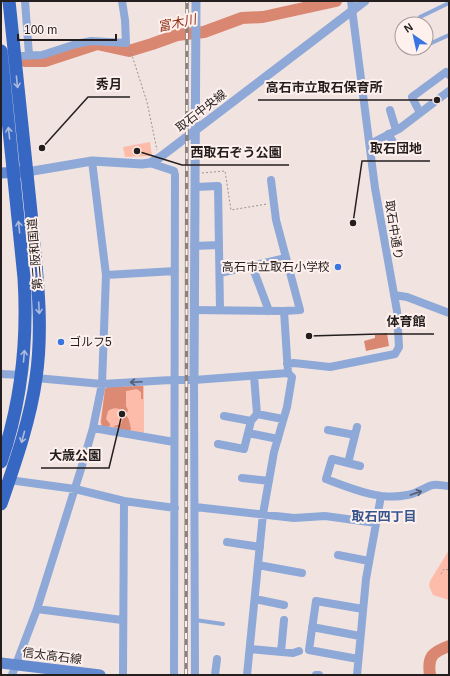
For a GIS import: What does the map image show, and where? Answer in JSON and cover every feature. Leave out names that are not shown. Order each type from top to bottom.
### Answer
[{"type":"highway","name":"第二阪和国道","points":[[1,462],[7,446],[22,375],[26,313],[24,278],[7,172],[5,55],[9,1]]},
{"type":"highway","name":"第二阪和国道","points":[[1,504],[22,441],[36,378],[39,341],[37,276],[27,172],[5,55]]},
{"type":"main road","points":[[7,172],[27,172]]},
{"type":"main road","name":"信太高石線","points":[[1,663],[14,670],[100,675]]},
{"type":"street","points":[[25,1],[28,55]]},
{"type":"street","points":[[5,55],[42,55],[76,44],[91,41],[126,43],[122,1]]},
{"type":"street","points":[[195,675],[194,130],[196,1]]},
{"type":"street","name":"取石中通り","points":[[287,364],[294,363],[330,367],[395,354],[399,347],[394,295],[375,188],[351,1]]},
{"type":"street","name":"取石中央線","points":[[27,172],[92,162],[150,163],[159,158],[365,1]]},
{"type":"street","points":[[420,113],[412,97],[446,72],[449,75]]},
{"type":"street","points":[[370,144],[392,132],[449,91]]},
{"type":"street","points":[[390,110],[392,132],[397,148]]},
{"type":"street","points":[[14,670],[37,609],[93,428],[102,384],[106,275],[92,162]]},
{"type":"street","points":[[150,163],[174,171],[176,175],[174,675]]},
{"type":"street","points":[[194,310],[300,310],[276,220],[271,180]]},
{"type":"street","points":[[194,187],[218,186],[220,310]]},
{"type":"street","points":[[194,246],[219,245]]},
{"type":"street","points":[[220,273],[286,258]]},
{"type":"street","points":[[252,266],[269,310]]},
{"type":"street","points":[[106,275],[175,271]]},
{"type":"street","points":[[394,295],[407,297],[449,313]]},
{"type":"street","points":[[247,675],[263,514],[278,439],[287,407],[292,377],[288,374],[284,310]]},
{"type":"street","points":[[1,374],[22,375]]},
{"type":"street","points":[[36,378],[102,384],[288,374]]},
{"type":"street","points":[[218,444],[244,450],[251,421],[257,414],[254,376]]},
{"type":"street","points":[[257,414],[283,419]]},
{"type":"street","points":[[224,416],[251,421]]},
{"type":"street","points":[[93,428],[174,442]]},
{"type":"street","points":[[328,430],[356,431],[348,463]]},
{"type":"street","points":[[248,433],[278,439]]},
{"type":"street","points":[[360,466],[332,459],[326,479],[381,496],[394,497],[408,495],[433,485],[449,486]]},
{"type":"street","points":[[242,478],[269,481]]},
{"type":"street","points":[[9,480],[74,488],[124,501],[175,508]]},
{"type":"street","points":[[357,675],[369,561],[381,496]]},
{"type":"street","points":[[122,675],[124,501]]},
{"type":"street","points":[[195,507],[294,518],[325,516],[376,523]]},
{"type":"street","points":[[227,542],[260,547]]},
{"type":"street","points":[[338,555],[369,561]]},
{"type":"street","points":[[258,565],[302,573]]},
{"type":"street","points":[[255,599],[284,605]]},
{"type":"street","points":[[358,659],[309,650],[316,602],[363,609]]},
{"type":"street","points":[[37,609],[122,620]]},
{"type":"street","points":[[281,652],[284,620]]},
{"type":"street","points":[[312,627],[360,636]]},
{"type":"street","points":[[250,649],[293,653],[299,651]]},
{"type":"street","points":[[215,675],[217,659]]},
{"type":"lane","points":[[422,16],[449,3]]},
{"type":"lane","points":[[434,42],[449,35]]},
{"type":"lane","points":[[195,620],[222,624]]},
{"type":"path","points":[[129,46],[147,102],[150,122],[159,158]]},
{"type":"path","points":[[195,174],[225,171],[231,210],[274,203]]},
{"type":"path","points":[[441,574],[444,569],[449,570]]},
{"type":"shaded area","points":[[150,142],[152,156],[125,157],[123,147]]},
{"type":"shaded area","points":[[387,333],[389,346],[366,351],[364,341],[375,338],[375,335]]},
{"type":"shaded area","points":[[108,386],[144,386],[144,434],[101,426],[100,422],[105,389]]},
{"type":"shaded area","points":[[143,386],[143,399],[141,399],[141,392],[137,389],[126,391],[126,406],[128,410],[126,415],[129,420],[130,431],[117,427],[115,428],[114,426],[121,424],[123,418],[122,411],[117,408],[108,411],[106,419],[110,426],[102,426],[101,422],[105,389],[108,387]]},
{"type":"shaded area","points":[[449,550],[449,600],[433,595],[429,586],[430,581]]},
{"type":"waterway","name":"富木川","points":[[25,61],[45,61],[97,44],[129,51],[177,35],[204,32],[242,18],[263,17],[336,1]]},
{"type":"waterway","points":[[430,675],[430,659],[439,650],[449,646]]},
{"type":"railway","points":[[186,675],[187,1]]},
{"type":"place","name":"高石市立取石保育所","points":[[437,100]]},
{"type":"place","name":"秀月","points":[[42,148]]},
{"type":"place","name":"西取石ぞう公園","points":[[137,151]]},
{"type":"place","name":"取石団地","points":[[353,223]]},
{"type":"place","name":"高石市立取石小学校","points":[[338,267]]},
{"type":"place","name":"体育館","points":[[309,336]]},
{"type":"place","name":"ゴルフ5","points":[[61,342]]},
{"type":"place","name":"大歳公園","points":[[122,414]]},
{"type":"district","name":"取石四丁目","points":[[384,516]]}]
